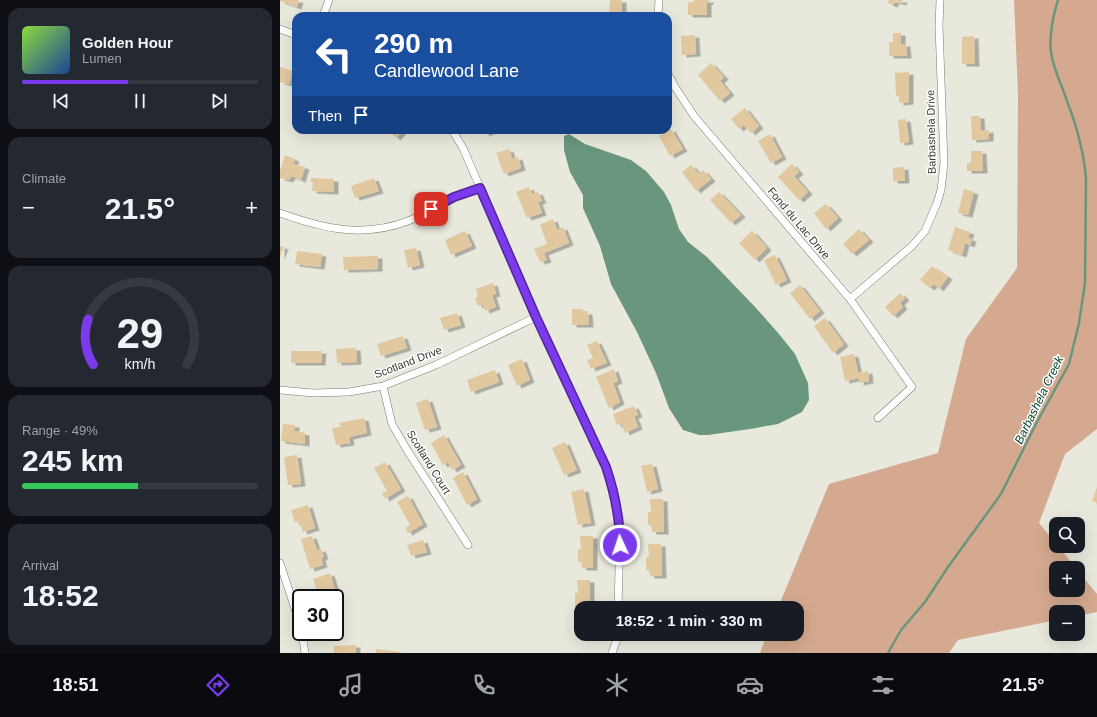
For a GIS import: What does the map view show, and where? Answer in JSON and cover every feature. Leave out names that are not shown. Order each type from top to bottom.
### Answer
[{"type":"street","points":[[324,12],[329,0]]},
{"type":"street","points":[[658,12],[659,0]]},
{"type":"street","name":"Barbashela Drive","points":[[850,299],[912,246],[925,231],[941,190],[944,163],[939,26],[940,0]]},
{"type":"street","points":[[280,30],[292,34]]},
{"type":"street","name":"Fond du Lac Drive","points":[[672,83],[694,116],[850,299],[912,387],[878,418]]},
{"type":"street","points":[[454,134],[463,148],[536,317],[606,467],[614,492],[620,532],[618,601]]},
{"type":"street","points":[[280,213],[325,228],[377,230],[408,221],[454,197],[480,188]]},
{"type":"street","name":"Scotland Drive","points":[[280,390],[313,393],[349,392],[383,386],[436,365],[536,317]]},
{"type":"street","name":"Scotland Court","points":[[383,386],[392,424],[468,545]]},
{"type":"street","points":[[280,563],[292,600]]},
{"type":"street","points":[[303,641],[305,653]]},
{"type":"street","points":[[612,653],[616,641]]},
{"type":"shaded area","points":[[1014,0],[1097,0],[1097,429],[1065,454],[1039,523],[1049,535],[1049,553],[1064,553],[1070,561],[1049,561],[1049,597],[1085,597],[1085,579],[1097,594],[1097,612],[1085,615],[1085,605],[1049,605],[1049,621],[958,640],[949,653],[760,653],[764,641],[804,641],[804,601],[781,601],[829,484],[938,453],[966,339],[1017,268],[1018,95]]},
{"type":"shaded area","points":[[569,134],[585,144],[631,160],[646,171],[664,192],[671,205],[679,229],[688,242],[707,257],[756,308],[795,354],[808,383],[809,400],[802,412],[778,424],[750,429],[708,435],[699,435],[683,430],[669,408],[656,373],[637,332],[611,284],[600,246],[583,208],[583,195],[570,172],[564,150],[564,136]]},
{"type":"building","points":[[280,0],[299,0],[297,7]]},
{"type":"building","points":[[610,0],[622,0],[622,12],[609,12]]},
{"type":"building","points":[[694,0],[709,0],[709,2],[707,2],[707,15],[688,15],[688,2],[694,2]]},
{"type":"building","points":[[889,0],[903,0],[902,3],[895,1],[893,5],[888,3]]},
{"type":"building","points":[[893,33],[901,33],[901,44],[906,44],[907,56],[889,56],[889,42],[893,42]]},
{"type":"building","points":[[695,35],[696,54],[682,55],[681,36]]},
{"type":"building","points":[[974,36],[975,64],[962,64],[962,37]]},
{"type":"building","points":[[711,63],[724,77],[720,81],[730,93],[720,101],[698,75]]},
{"type":"building","points":[[280,67],[292,71],[289,84],[280,82]]},
{"type":"building","points":[[909,72],[909,102],[899,103],[899,96],[896,96],[895,73]]},
{"type":"building","points":[[745,108],[759,126],[751,133],[744,125],[739,129],[731,119]]},
{"type":"building","points":[[971,116],[980,116],[981,131],[989,130],[989,139],[972,140]]},
{"type":"building","points":[[906,119],[909,142],[900,143],[898,120]]},
{"type":"building","points":[[672,131],[683,149],[670,156],[659,136],[662,134],[672,134]]},
{"type":"building","points":[[392,134],[400,134],[396,138]]},
{"type":"building","points":[[770,134],[782,157],[771,163],[758,141]]},
{"type":"building","points":[[509,149],[512,159],[518,157],[521,168],[504,174],[496,153]]},
{"type":"building","points":[[971,151],[982,151],[983,171],[967,171],[967,163],[971,163]]},
{"type":"building","points":[[285,155],[295,159],[293,164],[305,167],[301,180],[291,176],[289,180],[280,178],[280,171]]},
{"type":"building","points":[[792,164],[799,172],[794,176],[808,192],[799,200],[778,177]]},
{"type":"building","points":[[691,165],[699,174],[703,170],[711,179],[696,191],[682,172]]},
{"type":"building","points":[[904,167],[905,181],[893,181],[893,168]]},
{"type":"building","points":[[311,178],[334,179],[334,192],[312,191],[313,182],[311,182]]},
{"type":"building","points":[[374,178],[379,191],[355,198],[351,186]]},
{"type":"building","points":[[529,187],[532,194],[538,192],[542,201],[538,202],[542,213],[527,218],[516,192]]},
{"type":"building","points":[[964,189],[974,192],[968,215],[958,213]]},
{"type":"building","points":[[719,192],[741,215],[731,223],[710,200]]},
{"type":"building","points":[[826,204],[838,218],[826,229],[814,213]]},
{"type":"building","points":[[553,219],[557,230],[563,227],[569,243],[544,253],[547,260],[540,262],[534,249],[547,244],[540,225]]},
{"type":"building","points":[[955,227],[970,232],[968,238],[972,239],[970,245],[965,243],[962,255],[948,250]]},
{"type":"building","points":[[859,229],[869,240],[852,254],[843,244]]},
{"type":"building","points":[[465,231],[472,246],[451,255],[445,240]]},
{"type":"building","points":[[752,231],[767,248],[755,260],[739,243]]},
{"type":"building","points":[[280,246],[284,247],[280,257]]},
{"type":"building","points":[[416,248],[420,265],[408,268],[404,250]]},
{"type":"building","points":[[297,251],[322,254],[320,267],[295,264]]},
{"type":"building","points":[[775,255],[787,280],[776,285],[764,260]]},
{"type":"building","points":[[378,256],[378,269],[344,270],[343,257]]},
{"type":"building","points":[[932,266],[948,277],[939,289],[934,284],[930,288],[920,280]]},
{"type":"building","points":[[493,283],[496,294],[492,295],[496,307],[485,311],[483,304],[478,306],[475,298],[478,297],[476,289]]},
{"type":"building","points":[[800,285],[820,311],[810,319],[790,293]]},
{"type":"building","points":[[900,293],[905,298],[900,303],[903,307],[893,316],[885,307]]},
{"type":"building","points":[[572,309],[583,309],[583,312],[588,312],[589,325],[572,325]]},
{"type":"building","points":[[457,313],[461,325],[444,330],[440,318]]},
{"type":"building","points":[[825,318],[844,344],[833,353],[814,326]]},
{"type":"building","points":[[403,336],[407,348],[381,356],[377,344]]},
{"type":"building","points":[[597,341],[607,363],[591,369],[587,360],[593,358],[587,345]]},
{"type":"building","points":[[356,348],[357,362],[337,363],[336,349]]},
{"type":"building","points":[[291,351],[322,351],[321,363],[291,363]]},
{"type":"building","points":[[854,354],[858,373],[868,371],[869,381],[859,383],[859,378],[845,381],[840,357]]},
{"type":"building","points":[[522,359],[530,380],[517,386],[508,365]]},
{"type":"building","points":[[614,369],[618,381],[613,383],[620,402],[609,408],[596,377]]},
{"type":"building","points":[[495,370],[499,382],[471,392],[467,380]]},
{"type":"building","points":[[428,399],[437,427],[425,430],[416,403]]},
{"type":"building","points":[[634,406],[638,415],[634,416],[638,427],[625,433],[622,424],[617,425],[613,414]]},
{"type":"building","points":[[364,418],[367,433],[349,437],[350,443],[336,445],[332,428],[341,427],[339,423]]},
{"type":"building","points":[[283,424],[295,425],[295,431],[305,433],[305,444],[281,441]]},
{"type":"building","points":[[444,435],[461,465],[452,470],[448,462],[443,465],[431,443]]},
{"type":"building","points":[[565,442],[577,470],[564,475],[552,448]]},
{"type":"building","points":[[297,455],[301,484],[288,485],[284,457]]},
{"type":"building","points":[[385,462],[401,489],[385,499],[382,493],[387,491],[374,468]]},
{"type":"building","points":[[652,464],[658,489],[647,492],[641,466]]},
{"type":"building","points":[[463,472],[477,499],[467,505],[453,478]]},
{"type":"building","points":[[1097,487],[1097,503],[1092,501]]},
{"type":"building","points":[[584,489],[591,523],[578,525],[571,492]]},
{"type":"building","points":[[408,496],[423,524],[408,533],[405,528],[410,525],[397,502]]},
{"type":"building","points":[[650,499],[663,499],[664,532],[652,532],[651,525],[648,525],[648,512],[651,512]]},
{"type":"building","points":[[308,505],[315,528],[303,532],[299,521],[295,523],[291,510]]},
{"type":"building","points":[[312,536],[317,550],[321,549],[324,557],[321,558],[323,565],[310,569],[301,539]]},
{"type":"building","points":[[580,536],[593,536],[593,568],[582,568],[581,562],[578,562],[578,549],[581,549]]},
{"type":"building","points":[[423,540],[427,552],[411,556],[407,545]]},
{"type":"building","points":[[648,544],[661,544],[662,576],[650,576],[649,570],[646,570],[646,557],[649,557]]},
{"type":"building","points":[[330,573],[335,589],[317,589],[313,579]]},
{"type":"building","points":[[577,580],[590,580],[590,601],[575,601],[575,593],[578,593]]},
{"type":"building","points":[[356,645],[356,653],[334,653],[334,646]]},
{"type":"building","points":[[376,649],[401,652],[401,653],[376,653]]},
{"type":"waterway","name":"Barbashela Creek","points":[[888,653],[901,630],[925,602],[948,567],[1001,494],[1037,422],[1069,364],[1079,323],[1085,283],[1086,179],[1084,159],[1077,130],[1056,71],[1051,52],[1052,26],[1058,0]]},
{"type":"route","points":[[431,209],[454,197],[480,188],[536,317],[606,467],[617,505],[620,545]]}]
